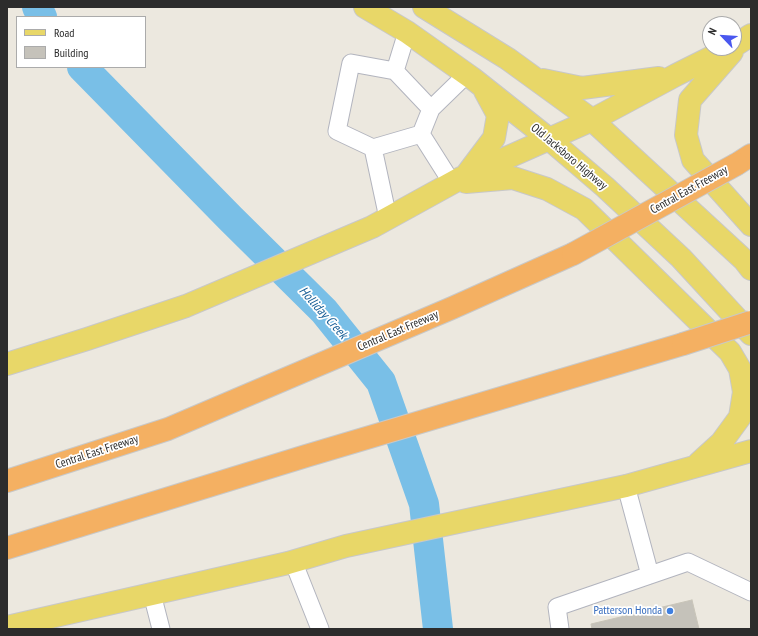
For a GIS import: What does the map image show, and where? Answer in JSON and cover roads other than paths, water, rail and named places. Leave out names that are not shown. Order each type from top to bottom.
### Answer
[{"type":"highway","name":"Central East Freeway","points":[[7,481],[168,429],[452,308],[573,254],[746,159]]},
{"type":"highway","points":[[7,548],[306,456],[683,344],[751,322]]},
{"type":"main road","name":"Old Jacksboro Highway","points":[[365,7],[408,32],[475,80],[605,186],[681,258],[751,334]]},
{"type":"main road","points":[[424,7],[508,59],[592,120],[744,260],[751,269]]},
{"type":"main road","points":[[7,364],[186,306],[380,223],[459,180],[592,120],[713,56]]},
{"type":"main road","points":[[727,56],[690,100],[686,135],[693,160],[751,225]]},
{"type":"main road","points":[[537,79],[582,88],[676,75]]},
{"type":"main road","points":[[459,180],[494,138],[498,115],[475,80]]},
{"type":"main road","points":[[459,180],[513,178],[547,189],[584,209],[730,352],[740,369],[744,392],[740,417],[721,443],[697,466]]},
{"type":"main road","points":[[7,627],[293,561],[346,546],[626,486],[751,451]]},
{"type":"lane","points":[[396,71],[408,32]]},
{"type":"lane","points":[[432,109],[396,71],[351,63],[337,131],[373,148],[421,134],[432,109],[475,80]]},
{"type":"lane","points":[[421,134],[459,180]]},
{"type":"lane","points":[[373,148],[380,223]]},
{"type":"lane","points":[[626,486],[650,575]]},
{"type":"lane","points":[[293,561],[320,629]]},
{"type":"lane","points":[[560,629],[557,607],[688,562],[751,592]]},
{"type":"lane","points":[[152,594],[161,629]]},
{"type":"waterway","name":"Holliday Creek","points":[[37,7],[42,16]]},
{"type":"waterway","name":"Holliday Creek","points":[[83,68],[230,218],[324,311],[381,382],[424,504],[438,629]]},
{"type":"place","name":"Patterson Honda","points":[[670,611]]}]
